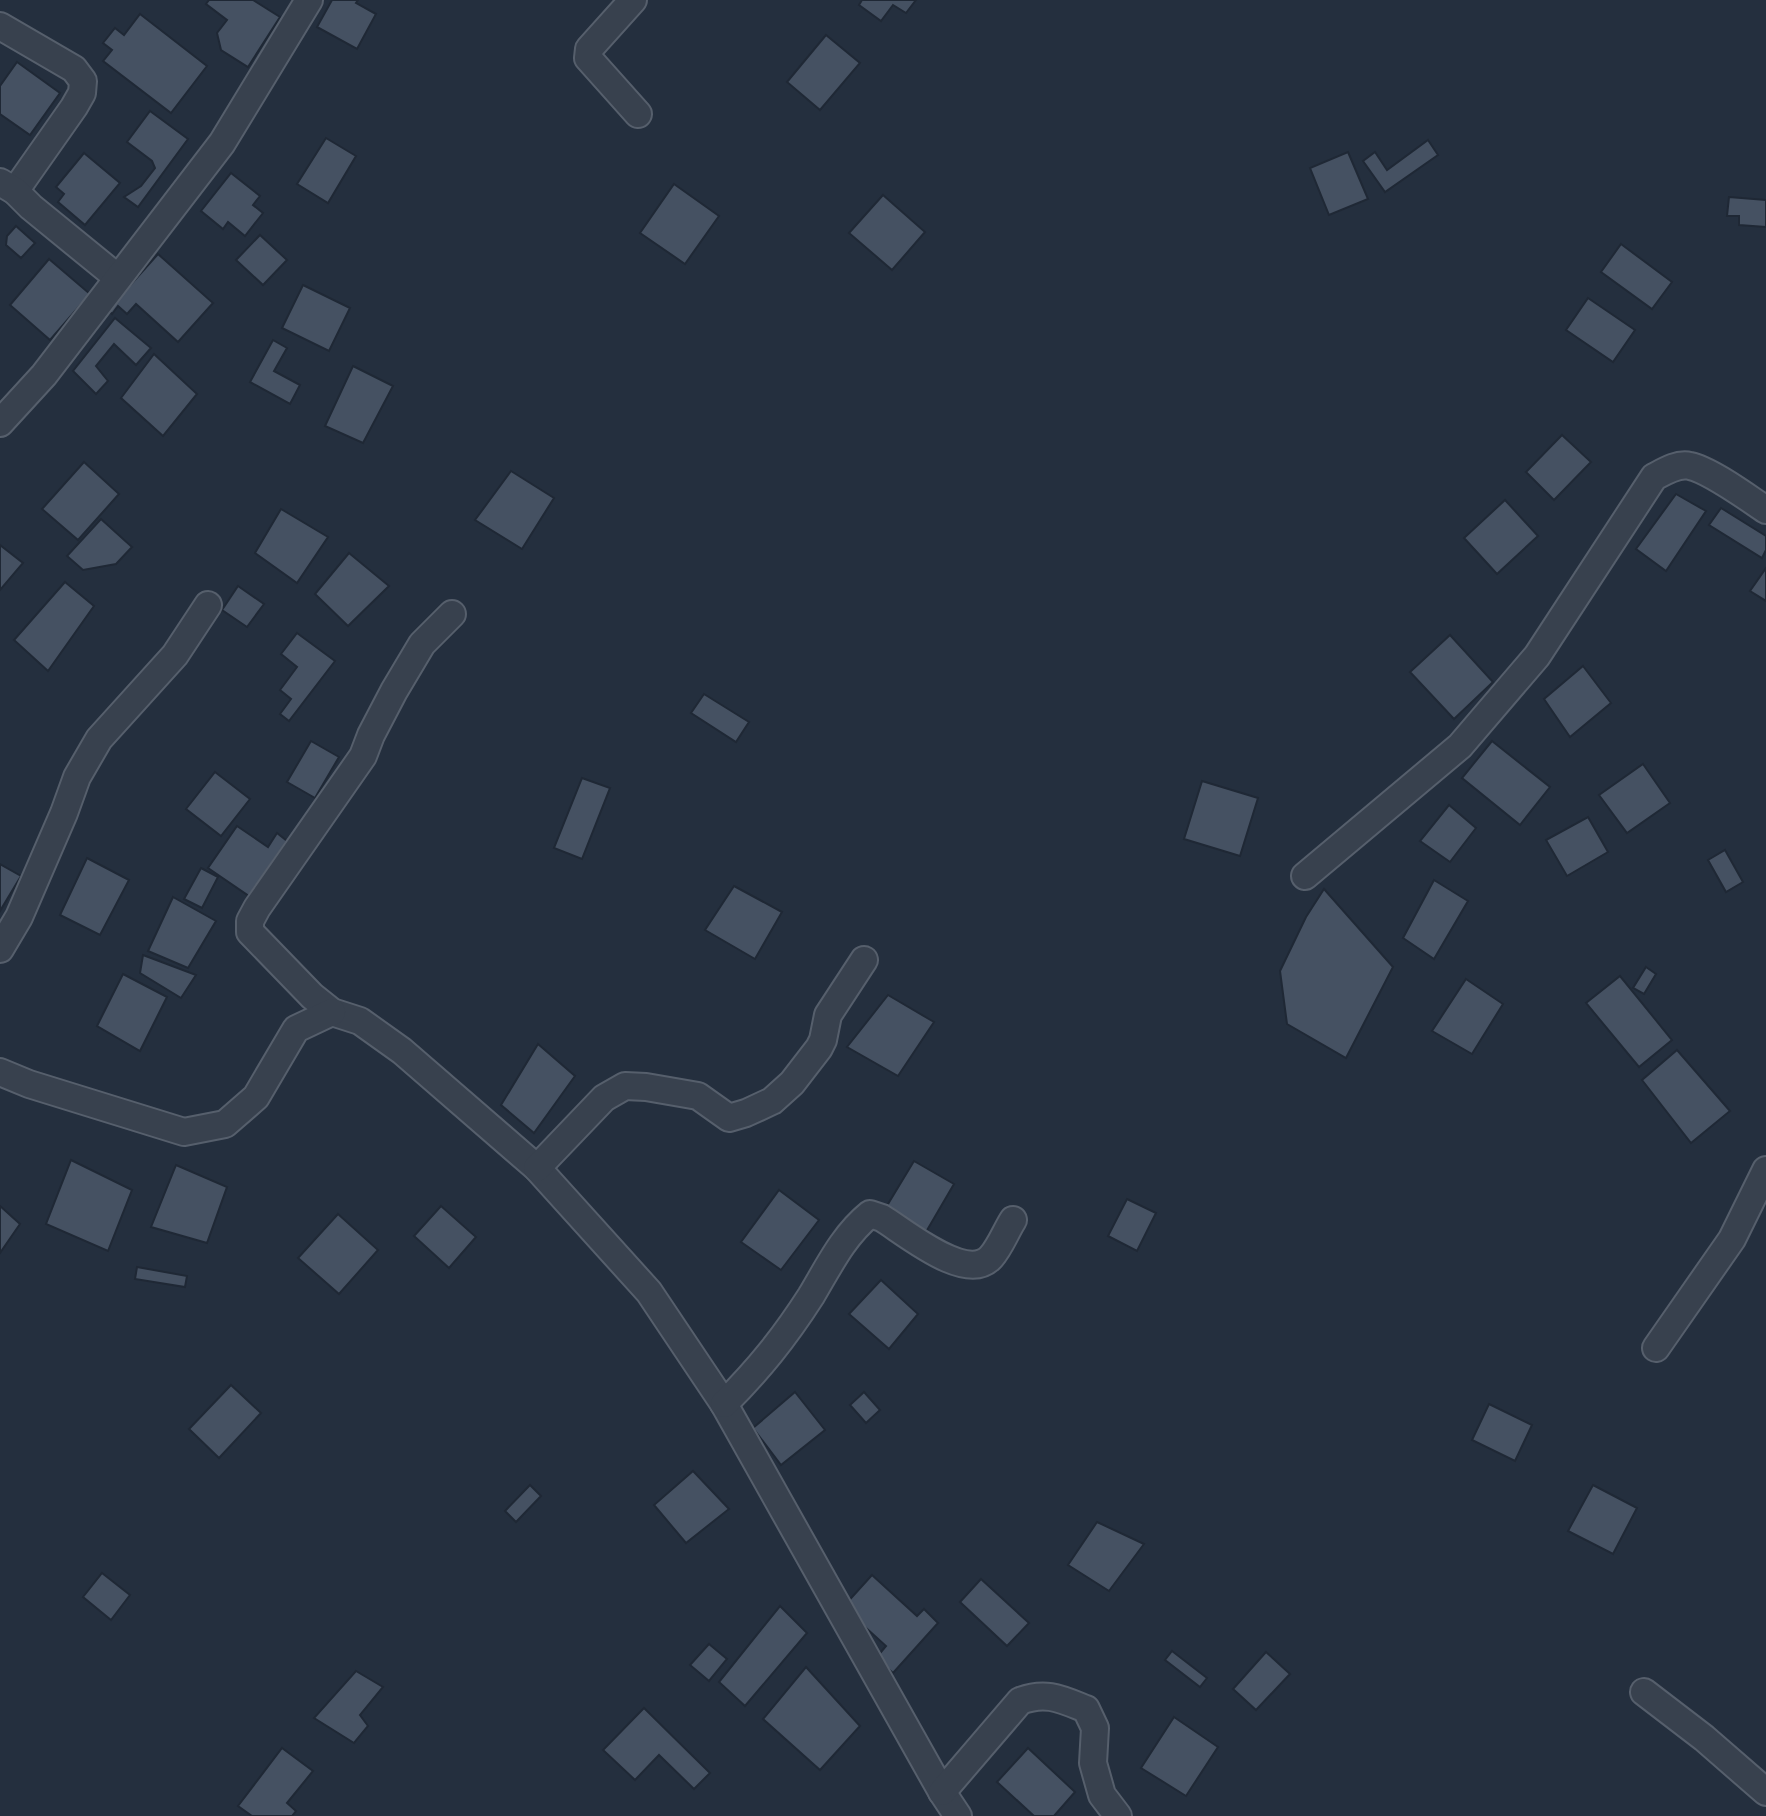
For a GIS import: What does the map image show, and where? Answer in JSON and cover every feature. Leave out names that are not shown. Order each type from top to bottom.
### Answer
[{"type":"street","points":[[0,423],[44,374],[222,143],[309,0]]},
{"type":"street","points":[[633,0],[589,49],[589,58],[638,114]]},
{"type":"street","points":[[0,26],[74,69],[83,81],[82,93],[74,107],[8,186],[118,278]]},
{"type":"street","points":[[1305,876],[1460,746],[1537,656],[1654,477],[1672,468],[1690,466],[1729,485],[1766,510]]},
{"type":"street","points":[[0,948],[19,917],[77,776],[99,739],[175,655],[208,605]]},
{"type":"street","points":[[452,614],[422,644],[388,702],[363,756],[250,920],[250,932],[298,984],[332,1012],[360,1021],[402,1051],[537,1168],[649,1292],[724,1404],[958,1816]]},
{"type":"street","points":[[537,1168],[604,1098],[625,1086],[698,1096],[729,1118],[746,1114],[772,1101],[792,1083],[819,1048],[824,1040],[828,1015],[864,960]]},
{"type":"street","points":[[0,1072],[29,1084],[184,1132],[225,1124],[256,1097],[296,1029],[332,1012]]},
{"type":"street","points":[[1656,1348],[1732,1239],[1766,1170]]},
{"type":"street","points":[[724,1404],[779,1344],[846,1237],[870,1214],[882,1218],[948,1260],[971,1266],[981,1265],[991,1258],[1013,1220]]},
{"type":"street","points":[[1644,1692],[1704,1738],[1766,1792]]},
{"type":"street","points":[[942,1792],[1020,1701],[1035,1695],[1057,1698],[1086,1709],[1095,1728],[1093,1763],[1102,1795],[1118,1816]]},
{"type":"building","points":[[209,0],[253,0],[280,17],[248,67],[221,50],[217,33],[227,20],[206,4]]},
{"type":"building","points":[[332,0],[358,0],[356,3],[376,14],[357,49],[317,27]]},
{"type":"building","points":[[862,0],[916,0],[906,13],[893,5],[881,21],[859,5]]},
{"type":"building","points":[[140,14],[207,66],[171,113],[103,61],[112,50],[103,43],[115,28],[124,35]]},
{"type":"building","points":[[826,35],[860,63],[820,110],[787,82]]},
{"type":"building","points":[[17,62],[60,93],[30,135],[0,114],[0,86]]},
{"type":"building","points":[[150,111],[188,139],[138,207],[124,197],[141,186],[155,168],[152,161],[127,142]]},
{"type":"building","points":[[326,138],[356,156],[328,203],[297,184]]},
{"type":"building","points":[[1428,140],[1438,155],[1385,192],[1363,161],[1375,152],[1387,170]]},
{"type":"building","points":[[1348,152],[1368,199],[1329,215],[1310,168]]},
{"type":"building","points":[[84,153],[120,183],[85,225],[58,202],[64,194],[56,187]]},
{"type":"building","points":[[231,173],[260,196],[253,205],[263,213],[245,236],[228,222],[223,229],[201,211]]},
{"type":"building","points":[[674,184],[719,216],[685,264],[640,233]]},
{"type":"building","points":[[883,195],[925,232],[892,270],[849,233]]},
{"type":"building","points":[[1729,197],[1766,200],[1766,227],[1739,225],[1739,216],[1727,216]]},
{"type":"building","points":[[16,226],[35,243],[21,258],[6,245],[7,236]]},
{"type":"building","points":[[260,235],[287,260],[263,285],[236,260]]},
{"type":"building","points":[[1621,244],[1672,282],[1652,309],[1601,272]]},
{"type":"building","points":[[158,254],[213,303],[178,342],[136,304],[127,314],[118,306],[112,314],[108,310]]},
{"type":"building","points":[[49,259],[90,294],[50,340],[10,305]]},
{"type":"building","points":[[303,285],[350,308],[329,351],[282,328]]},
{"type":"building","points":[[1588,298],[1635,330],[1613,362],[1566,330]]},
{"type":"building","points":[[115,318],[151,348],[136,365],[114,344],[96,366],[108,381],[96,394],[73,371]]},
{"type":"building","points":[[273,340],[287,348],[274,371],[300,385],[290,404],[250,382]]},
{"type":"building","points":[[154,354],[197,394],[163,436],[121,398]]},
{"type":"building","points":[[353,366],[393,386],[363,443],[325,426]]},
{"type":"building","points":[[1562,435],[1591,462],[1554,500],[1526,472]]},
{"type":"building","points":[[84,462],[119,494],[78,540],[42,509]]},
{"type":"building","points":[[511,471],[554,498],[522,549],[475,520]]},
{"type":"building","points":[[1676,494],[1706,511],[1666,571],[1636,549]]},
{"type":"building","points":[[1505,500],[1538,536],[1497,574],[1464,538]]},
{"type":"building","points":[[1721,508],[1766,536],[1766,550],[1762,558],[1709,525]]},
{"type":"building","points":[[281,509],[328,537],[297,583],[255,553]]},
{"type":"building","points":[[101,519],[132,547],[116,564],[83,570],[67,556]]},
{"type":"building","points":[[0,545],[23,563],[0,590]]},
{"type":"building","points":[[349,553],[389,586],[348,626],[315,594]]},
{"type":"building","points":[[1766,568],[1766,601],[1750,591]]},
{"type":"building","points":[[65,582],[94,606],[48,671],[14,640]]},
{"type":"building","points":[[238,586],[264,604],[247,627],[222,610]]},
{"type":"building","points":[[297,633],[335,661],[289,721],[280,714],[291,699],[280,690],[297,667],[281,654]]},
{"type":"building","points":[[1450,635],[1493,682],[1454,719],[1410,672]]},
{"type":"building","points":[[1583,666],[1611,703],[1570,737],[1544,699]]},
{"type":"building","points":[[704,694],[749,722],[736,742],[691,713]]},
{"type":"building","points":[[311,741],[339,757],[315,798],[287,782]]},
{"type":"building","points":[[1492,741],[1550,787],[1520,825],[1462,778]]},
{"type":"building","points":[[1643,764],[1670,803],[1627,833],[1599,795]]},
{"type":"building","points":[[215,772],[250,799],[221,836],[186,809]]},
{"type":"building","points":[[582,778],[610,788],[582,859],[554,848]]},
{"type":"building","points":[[1202,781],[1258,798],[1240,856],[1184,839]]},
{"type":"building","points":[[1449,805],[1476,828],[1450,862],[1420,841]]},
{"type":"building","points":[[1588,817],[1608,852],[1567,876],[1546,840]]},
{"type":"building","points":[[237,826],[268,847],[277,833],[287,841],[249,896],[208,868]]},
{"type":"building","points":[[1725,850],[1743,882],[1726,892],[1708,860]]},
{"type":"building","points":[[87,858],[129,880],[100,935],[60,915]]},
{"type":"building","points":[[0,864],[21,876],[0,911]]},
{"type":"building","points":[[201,868],[218,877],[202,908],[184,899]]},
{"type":"building","points":[[1434,880],[1468,901],[1434,959],[1403,938]]},
{"type":"building","points":[[734,886],[782,912],[755,959],[705,930]]},
{"type":"building","points":[[1324,889],[1393,967],[1346,1058],[1287,1024],[1280,971],[1306,917]]},
{"type":"building","points":[[173,897],[216,921],[188,968],[148,951]]},
{"type":"building","points":[[143,955],[196,975],[181,998],[140,973]]},
{"type":"building","points":[[1646,967],[1656,974],[1644,994],[1633,988]]},
{"type":"building","points":[[123,974],[167,997],[140,1051],[97,1026]]},
{"type":"building","points":[[1620,976],[1672,1040],[1639,1067],[1586,1003]]},
{"type":"building","points":[[1466,979],[1503,1004],[1472,1054],[1432,1031]]},
{"type":"building","points":[[888,995],[934,1022],[898,1076],[847,1047]]},
{"type":"building","points":[[538,1044],[575,1076],[534,1133],[501,1105]]},
{"type":"building","points":[[1677,1050],[1730,1111],[1691,1143],[1642,1080]]},
{"type":"building","points":[[71,1160],[132,1190],[108,1251],[46,1224]]},
{"type":"building","points":[[914,1161],[954,1184],[926,1232],[885,1209]]},
{"type":"building","points":[[176,1165],[227,1187],[207,1243],[151,1227]]},
{"type":"building","points":[[779,1190],[819,1220],[781,1270],[741,1242]]},
{"type":"building","points":[[1127,1199],[1156,1213],[1137,1251],[1108,1236]]},
{"type":"building","points":[[0,1206],[20,1224],[0,1253]]},
{"type":"building","points":[[441,1206],[476,1237],[449,1268],[414,1236]]},
{"type":"building","points":[[338,1214],[378,1250],[339,1294],[298,1258]]},
{"type":"building","points":[[137,1267],[187,1276],[185,1287],[135,1279]]},
{"type":"building","points":[[881,1280],[918,1314],[889,1349],[849,1314]]},
{"type":"building","points":[[231,1385],[261,1413],[219,1458],[189,1429]]},
{"type":"building","points":[[795,1392],[825,1430],[781,1465],[753,1428]]},
{"type":"building","points":[[864,1392],[880,1410],[866,1423],[850,1405]]},
{"type":"building","points":[[1489,1404],[1532,1425],[1515,1461],[1472,1440]]},
{"type":"building","points":[[693,1471],[729,1509],[686,1543],[654,1505]]},
{"type":"building","points":[[530,1485],[541,1496],[516,1522],[505,1511]]},
{"type":"building","points":[[1593,1485],[1637,1508],[1613,1554],[1568,1531]]},
{"type":"building","points":[[1097,1522],[1144,1544],[1109,1591],[1068,1565]]},
{"type":"building","points":[[102,1573],[130,1595],[111,1620],[83,1597]]},
{"type":"building","points":[[872,1575],[917,1616],[924,1609],[938,1623],[893,1673],[876,1658],[886,1646],[843,1607]]},
{"type":"building","points":[[981,1579],[1029,1623],[1007,1646],[960,1602]]},
{"type":"building","points":[[780,1606],[807,1633],[745,1706],[719,1682]]},
{"type":"building","points":[[709,1644],[727,1659],[709,1681],[690,1665]]},
{"type":"building","points":[[1172,1651],[1207,1678],[1200,1687],[1165,1660]]},
{"type":"building","points":[[1266,1652],[1290,1674],[1256,1710],[1233,1689]]},
{"type":"building","points":[[806,1667],[860,1726],[820,1770],[763,1719]]},
{"type":"building","points":[[356,1671],[383,1687],[360,1715],[368,1726],[354,1743],[314,1718]]},
{"type":"building","points":[[644,1708],[710,1773],[694,1789],[659,1755],[635,1780],[603,1750]]},
{"type":"building","points":[[1174,1717],[1218,1747],[1186,1796],[1141,1768]]},
{"type":"building","points":[[282,1748],[313,1771],[287,1803],[296,1811],[292,1816],[252,1816],[238,1806]]},
{"type":"building","points":[[1028,1748],[1075,1792],[1054,1816],[1034,1816],[997,1782]]}]
